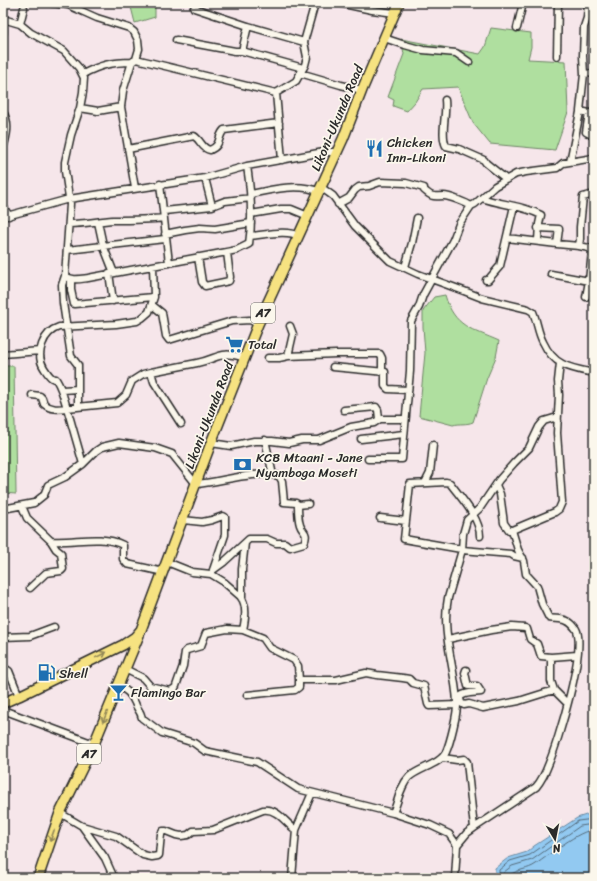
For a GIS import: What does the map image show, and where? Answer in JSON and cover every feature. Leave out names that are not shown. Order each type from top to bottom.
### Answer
[{"type":"highway","name":"Likoni-Ukunda Road","points":[[3,702],[19,696],[120,646],[135,637],[141,630],[258,324],[338,152],[362,90],[399,3]]},
{"type":"highway","name":"A7","points":[[38,878],[60,813],[94,744],[117,685],[141,630]]},
{"type":"highway","points":[[120,646],[130,645],[132,649],[131,654]]},
{"type":"street","points":[[4,3],[3,17],[20,24],[31,33],[67,53],[83,74],[84,84],[80,108],[71,135],[65,162],[69,199],[67,250],[68,278],[74,304],[154,297]]},
{"type":"street","points":[[52,3],[68,5],[96,18],[129,28],[134,32],[138,40],[139,49],[123,91],[120,107],[135,188]]},
{"type":"street","points":[[83,74],[102,65],[134,60],[276,93],[292,84],[298,77],[307,58],[304,42],[315,3]]},
{"type":"street","points":[[339,3],[395,13]]},
{"type":"street","points":[[517,28],[523,3]]},
{"type":"street","points":[[557,56],[558,3]]},
{"type":"street","points":[[570,162],[580,112],[584,74],[584,30],[585,21],[587,18],[588,3]]},
{"type":"street","points":[[20,24],[24,8]]},
{"type":"street","points":[[194,8],[248,26],[304,42]]},
{"type":"street","points":[[242,51],[248,26]]},
{"type":"street","points":[[3,28],[3,33]]},
{"type":"street","points":[[384,38],[423,50],[456,53],[469,62]]},
{"type":"street","points":[[176,40],[242,51],[341,85],[362,90]]},
{"type":"street","points":[[584,74],[594,73]]},
{"type":"street","points":[[276,93],[282,160]]},
{"type":"street","points":[[445,100],[446,117],[444,140],[446,146],[459,149],[484,160],[506,179]]},
{"type":"street","points":[[80,108],[98,111],[120,107]]},
{"type":"street","points":[[3,112],[7,118],[7,135],[4,140],[3,148]]},
{"type":"street","points":[[580,112],[592,113],[586,132],[594,136]]},
{"type":"street","points":[[128,149],[191,136],[197,138],[205,148],[210,150],[219,144],[221,134],[224,130],[279,123]]},
{"type":"street","points":[[3,206],[6,216],[69,199],[205,178],[247,166],[324,152],[338,152]]},
{"type":"street","points":[[368,459],[402,459],[408,390],[411,321],[420,305],[423,294],[453,240],[459,224],[471,206],[494,186],[516,174],[557,168],[563,163],[594,158]]},
{"type":"street","points":[[78,406],[78,365],[70,356],[62,285],[68,278],[88,278],[169,263],[237,250],[249,244],[251,196],[247,166]]},
{"type":"street","points":[[205,178],[212,206]]},
{"type":"street","points":[[338,204],[349,198],[359,187],[383,182],[412,185],[424,188],[424,190],[431,195],[438,197],[450,197],[471,206]]},
{"type":"street","points":[[160,184],[169,263]]},
{"type":"street","points":[[164,211],[212,206],[225,200],[251,196],[282,187],[321,190],[333,196],[355,226],[386,259],[418,274],[482,298],[528,309],[533,312],[543,342],[552,356],[560,363],[571,368],[594,373]]},
{"type":"street","points":[[579,246],[583,197],[594,194]]},
{"type":"street","points":[[482,198],[524,208],[541,215],[538,228],[538,242]]},
{"type":"street","points":[[486,280],[488,280],[500,266],[514,206]]},
{"type":"street","points":[[251,214],[291,210],[308,216]]},
{"type":"street","points":[[69,224],[164,218]]},
{"type":"street","points":[[405,267],[417,218]]},
{"type":"street","points":[[98,222],[103,245],[112,273],[113,301]]},
{"type":"street","points":[[67,250],[165,236],[185,230],[200,228],[215,229],[251,223]]},
{"type":"street","points":[[538,228],[559,229],[557,244]]},
{"type":"street","points":[[250,236],[287,233],[294,233],[299,236]]},
{"type":"street","points":[[507,238],[579,246],[592,250],[586,297]]},
{"type":"street","points":[[198,257],[202,282],[205,286],[229,281],[230,277],[227,252]]},
{"type":"street","points":[[83,464],[62,390],[56,379],[52,377],[43,367],[40,351],[42,343],[57,328],[66,326],[116,324],[137,321],[147,314],[152,305],[154,297],[153,266]]},
{"type":"street","points":[[551,274],[589,281]]},
{"type":"street","points":[[152,305],[162,313],[166,336],[169,340],[232,321],[250,320],[258,324]]},
{"type":"street","points":[[288,356],[293,334],[290,326]]},
{"type":"street","points":[[3,354],[40,351]]},
{"type":"street","points":[[268,358],[348,353],[380,354],[382,358],[382,372]]},
{"type":"street","points":[[32,395],[40,396],[44,404],[55,409],[117,402],[128,392],[132,381],[144,374],[199,363],[220,354],[233,354],[245,358]]},
{"type":"street","points":[[512,530],[555,512],[561,506],[562,502],[557,433],[558,381],[560,363]]},
{"type":"street","points":[[333,367],[385,372],[385,386],[388,388],[408,390]]},
{"type":"street","points":[[151,372],[154,382],[180,424]]},
{"type":"street","points":[[62,390],[78,389]]},
{"type":"street","points":[[344,410],[376,407],[378,410],[378,417],[380,419]]},
{"type":"street","points":[[443,758],[448,748],[458,700],[446,623],[447,603],[462,550],[466,523],[484,504],[496,485],[514,463],[529,448],[538,427],[544,421],[554,418],[558,421]]},
{"type":"street","points":[[212,443],[231,446],[265,440],[289,443],[302,440],[319,440],[351,427],[374,423],[380,419],[405,419]]},
{"type":"street","points":[[361,439],[404,434]]},
{"type":"street","points":[[265,440],[273,475]]},
{"type":"street","points":[[3,509],[31,505],[39,501],[44,495],[48,485],[59,481],[83,464],[96,451],[108,444],[119,443],[154,448],[174,456],[196,484],[211,483],[232,478],[262,474],[279,476],[282,481],[283,502],[296,503],[298,505],[308,504]]},
{"type":"street","points":[[425,483],[430,473],[433,445]]},
{"type":"street","points":[[480,536],[480,530],[473,515],[449,482],[410,485],[404,539],[462,550],[511,554],[523,558]]},
{"type":"street","points":[[455,878],[457,845],[467,833],[538,785],[549,764],[575,673],[579,640],[576,630],[571,624],[564,619],[549,618],[542,604],[537,586],[526,574],[523,558],[518,550],[512,530],[509,530],[504,523],[500,494],[496,485]]},
{"type":"street","points":[[167,562],[192,572],[212,572],[248,539],[267,539],[276,543],[284,543],[290,547],[303,543],[306,540],[305,533],[300,526],[298,505]]},
{"type":"street","points":[[22,506],[27,518],[61,553],[63,569],[62,571],[46,573],[30,588]]},
{"type":"street","points":[[183,520],[202,522],[223,516],[225,517],[225,534],[212,572]]},
{"type":"street","points":[[380,518],[406,522]]},
{"type":"street","points":[[51,541],[87,539],[108,540],[122,545],[123,559],[127,564],[164,572]]},
{"type":"street","points":[[243,630],[245,614],[242,599],[242,569],[245,543]]},
{"type":"street","points":[[511,554],[518,550]]},
{"type":"street","points":[[212,572],[242,599]]},
{"type":"street","points":[[3,637],[30,636],[54,627]]},
{"type":"street","points":[[448,639],[512,627],[525,628],[527,629],[530,639],[537,644],[541,656],[551,657],[577,655]]},
{"type":"street","points":[[125,669],[144,678],[147,683],[152,686],[167,691],[173,690],[176,686],[183,666],[186,651],[201,646],[204,636],[208,632],[227,629],[243,630],[263,638],[270,648],[294,660],[298,666],[299,680],[299,686],[295,690],[247,695]]},
{"type":"street","points":[[551,657],[551,681],[554,690],[567,703]]},
{"type":"street","points":[[3,667],[9,671],[19,696]]},
{"type":"street","points":[[299,680],[336,680],[364,672],[377,675],[396,676],[409,679],[413,683],[424,686],[428,704],[430,706],[458,700],[475,691],[481,692],[477,686],[468,686],[465,673],[466,670]]},
{"type":"street","points":[[3,674],[11,678]]},
{"type":"street","points":[[117,685],[127,690],[141,711],[142,718],[162,733],[181,740],[189,741],[208,752],[257,762],[295,787],[312,793],[430,825],[449,834],[457,845]]},
{"type":"street","points":[[458,700],[464,705],[470,704],[478,708],[484,708],[519,701],[554,690]]},
{"type":"street","points":[[3,710],[94,744]]},
{"type":"street","points":[[393,814],[407,779],[428,765],[443,758],[467,760],[474,828]]},
{"type":"street","points":[[292,878],[296,830],[312,793]]},
{"type":"street","points":[[60,813],[82,826],[116,836],[143,855],[152,857],[159,855],[161,834],[163,831],[181,836],[188,835],[193,831],[213,830],[268,809],[275,812],[287,824],[296,830]]},
{"type":"street","points":[[82,826],[106,858],[114,878]]},
{"type":"green space","points":[[130,3],[155,3],[155,17],[135,23]]},
{"type":"green space","points":[[491,28],[531,33],[531,47],[528,59],[566,61],[568,112],[555,150],[490,144],[473,123],[458,87],[423,89],[407,111],[393,106],[394,100],[388,97],[404,54],[401,39],[480,54],[485,47]]},
{"type":"green space","points":[[445,295],[453,314],[465,326],[499,341],[496,357],[487,378],[473,422],[453,425],[419,416],[425,353],[423,311],[434,297]]},
{"type":"green space","points":[[3,366],[14,366],[16,494],[3,493]]},
{"type":"water","points":[[589,814],[594,815],[594,878],[495,878],[495,868],[508,858],[527,852],[577,818]]},
{"type":"place","name":"Chicken Inn-Likoni","points":[[374,149]]},
{"type":"place","name":"Total","points":[[235,344]]},
{"type":"place","name":"KCB Mtaani - Jane Nyamboga Moseti","points":[[243,464]]},
{"type":"place","name":"Shell","points":[[46,673]]},
{"type":"place","name":"Flamingo Bar","points":[[118,692]]}]
